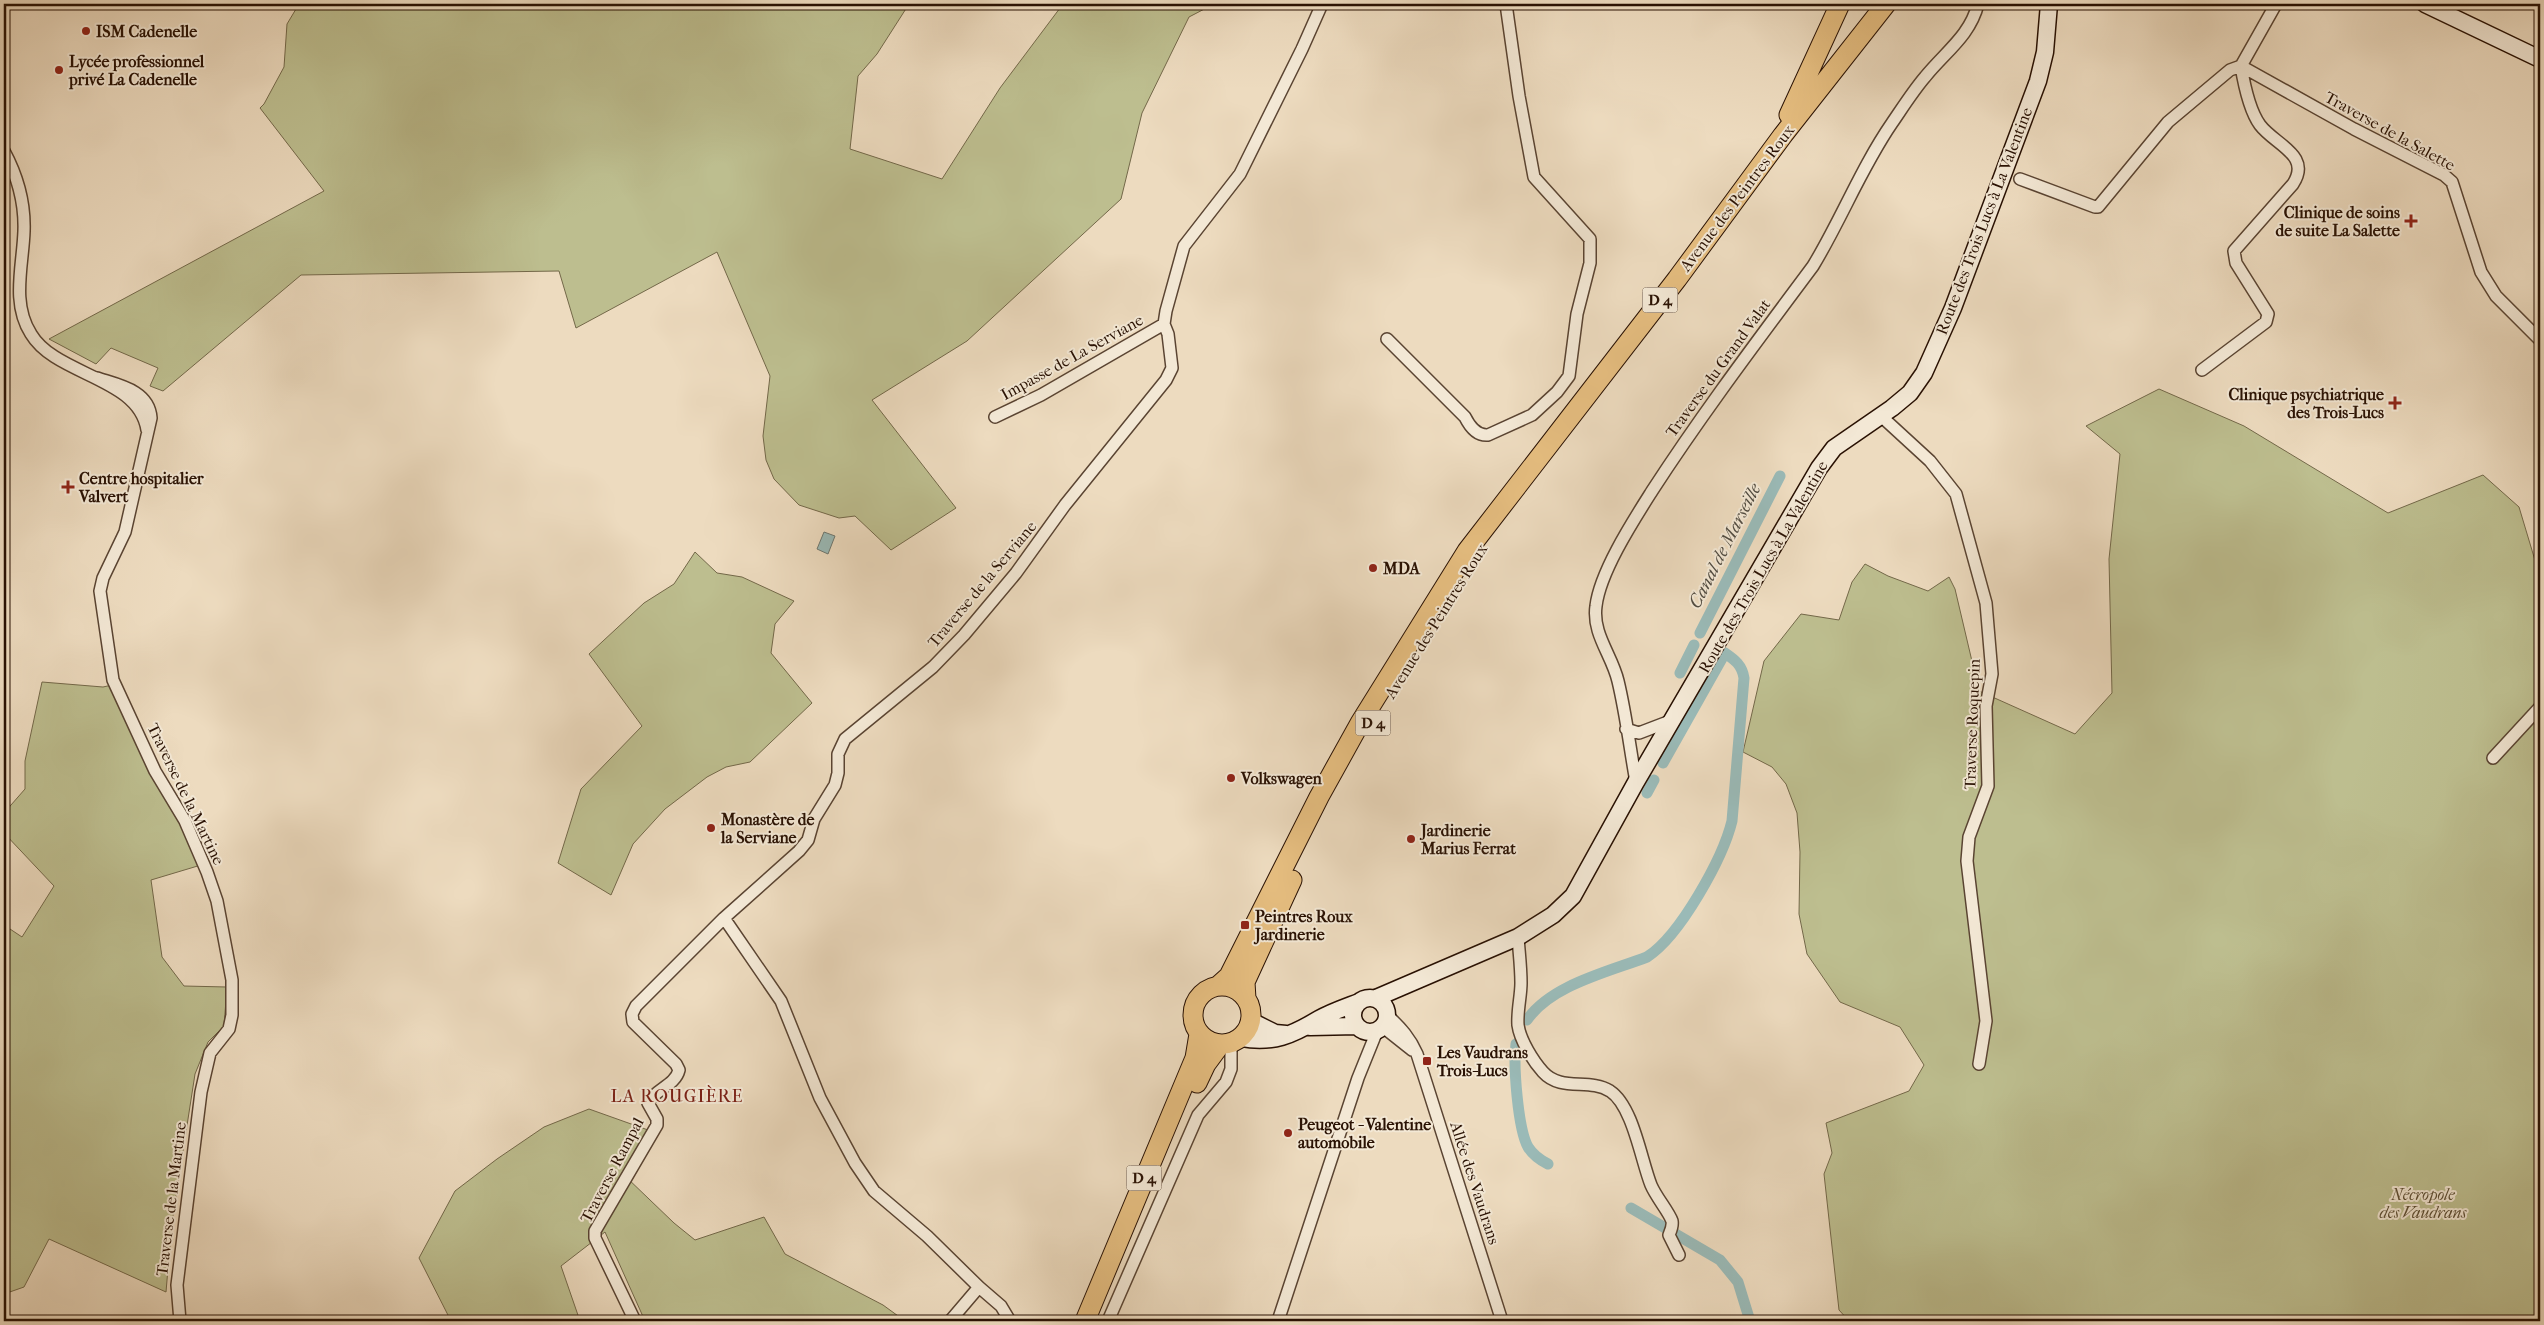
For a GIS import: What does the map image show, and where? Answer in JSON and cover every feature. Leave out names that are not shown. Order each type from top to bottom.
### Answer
[{"type":"main road","points":[[1783,135],[1789,116],[1840,4]]},
{"type":"main road","name":"Avenue des Peintres Roux","points":[[1219,985],[1229,976],[1319,797],[1360,723],[1468,551],[1677,279],[1783,135],[1886,4]]},
{"type":"main road","name":"Avenue des Peintres Roux","points":[[1246,999],[1245,982],[1328,801],[1429,628],[1534,463]]},
{"type":"main road","points":[[1219,985],[1239,991],[1246,999],[1251,1010],[1251,1022],[1231,1042],[1208,1042],[1199,1034],[1192,1019],[1194,1003],[1204,991],[1219,985]]},
{"type":"main road","name":"D 4","points":[[1085,1321],[1195,1058],[1199,1034]]},
{"type":"main road","name":"D 4","points":[[1097,1321],[1206,1064],[1231,1042]]},
{"type":"street","name":"Traverse de la Serviane","points":[[724,918],[799,851],[808,840],[814,819],[835,785],[838,772],[838,754],[845,739],[933,667],[964,635],[1016,573],[1065,506],[1166,380],[1172,368],[1168,334],[1164,324],[1184,246],[1240,174],[1302,49],[1322,4]]},
{"type":"street","points":[[1386,339],[1465,417],[1471,428],[1482,435],[1488,435],[1532,415],[1557,392],[1570,376],[1578,314],[1590,263],[1590,239],[1534,178],[1519,96],[1506,4]]},
{"type":"street","name":"Traverse du Grand Valat","points":[[1636,782],[1614,666],[1596,630],[1596,606],[1610,564],[1634,518],[1685,440],[1813,266],[1827,243],[1862,171],[1891,124],[1925,76],[1969,29],[1978,4]]},
{"type":"street","name":"Route des Trois Lucs à La Valentine","points":[[1376,998],[1518,937],[1553,915],[1573,896],[1636,782],[1674,720],[1819,468],[1834,448],[1881,416],[1910,393],[1916,384],[1953,308],[2038,81],[2046,52],[2049,4]]},
{"type":"street","points":[[2020,179],[2098,207],[2168,122],[2230,70],[2241,66],[2276,4]]},
{"type":"street","points":[[2425,4],[2539,52]]},
{"type":"street","points":[[2442,4],[2539,52]]},
{"type":"street","points":[[2202,370],[2266,322],[2268,314],[2236,263],[2234,251],[2293,184],[2300,172],[2299,164],[2288,149],[2260,124],[2255,116],[2241,66]]},
{"type":"street","name":"Traverse de la Salette","points":[[2241,66],[2354,130],[2444,175],[2452,182],[2482,272],[2496,296],[2540,340]]},
{"type":"street","name":"Traverse de la Martine","points":[[4,151],[16,178],[23,201],[24,229],[19,300],[26,327],[37,344],[53,357],[96,378],[133,403],[146,421],[147,433],[122,542],[103,578],[100,591],[113,680],[155,770],[185,821],[207,872],[217,901],[232,980],[232,1015],[229,1029],[210,1053],[201,1092],[177,1282],[180,1321]]},
{"type":"street","name":"Impasse de La Serviane","points":[[995,417],[1041,395],[1164,324]]},
{"type":"street","name":"Traverse Roquepin","points":[[1881,416],[1930,461],[1956,494],[1986,603],[1992,674],[1986,706],[1988,786],[1969,837],[1966,862],[1986,1021],[1979,1064]]},
{"type":"street","points":[[2493,758],[2540,708]]},
{"type":"street","points":[[1626,728],[1640,733],[1674,720]]},
{"type":"street","points":[[724,918],[781,1001],[820,1098],[855,1163],[874,1191],[927,1236],[1001,1306],[1010,1321]]},
{"type":"street","name":"Traverse Rampal","points":[[635,1321],[595,1238],[595,1231],[657,1125],[657,1119],[648,1103],[650,1098],[674,1081],[679,1070],[676,1064],[637,1027],[632,1014],[636,1006],[724,918]]},
{"type":"street","points":[[1518,937],[1521,983],[1518,1023],[1527,1046],[1542,1072],[1554,1082],[1599,1087],[1610,1091],[1618,1098],[1631,1123],[1651,1184],[1659,1202],[1671,1218],[1671,1230],[1679,1255]]},
{"type":"street","name":"Route des Trois Lucs à La Valentine","points":[[1278,1321],[1355,1087],[1384,1021],[1418,981]]},
{"type":"street","points":[[1108,1321],[1198,1115],[1226,1082],[1231,1069],[1231,1042],[1270,1041],[1308,1027],[1319,1019],[1363,999],[1376,998],[1385,1005],[1384,1021],[1366,1032],[1357,1026],[1308,1027]]},
{"type":"street","points":[[1357,1026],[1353,1013],[1359,1002]]},
{"type":"street","name":"Allée des Vaudrans","points":[[1384,1021],[1417,1054],[1502,1321]]},
{"type":"street","points":[[1251,1022],[1275,1034],[1289,1034]]},
{"type":"street","points":[[950,1321],[979,1287]]},
{"type":"green space","points":[[299,4],[909,4],[877,54],[858,76],[850,149],[942,179],[1000,88],[1063,4],[1214,4],[1189,17],[1142,113],[1121,199],[967,341],[872,400],[956,508],[891,550],[855,516],[839,518],[799,505],[774,479],[766,460],[763,436],[770,376],[717,252],[576,328],[559,271],[301,275],[163,391],[150,386],[158,368],[111,348],[96,364],[49,339],[324,191],[260,108],[284,67],[287,24]]},
{"type":"green space","name":"Nécropole des Vaudrans","points":[[2159,389],[2244,426],[2388,513],[2483,475],[2519,507],[2540,577],[2540,1321],[1849,1321],[1839,1310],[1824,1174],[1832,1153],[1826,1123],[1909,1091],[1924,1065],[1900,1027],[1840,1002],[1807,954],[1799,914],[1800,852],[1797,813],[1786,784],[1772,767],[1743,752],[1764,661],[1801,614],[1839,620],[1852,582],[1865,564],[1888,576],[1928,591],[1949,577],[1955,589],[1979,691],[2075,734],[2112,693],[2109,559],[2120,454],[2086,426]]},
{"type":"green space","points":[[695,552],[717,573],[742,577],[794,601],[775,624],[771,653],[812,703],[750,762],[726,767],[707,777],[665,809],[633,844],[611,895],[558,863],[581,789],[642,726],[589,654],[644,603],[674,584]]},
{"type":"green space","points":[[42,682],[103,687],[112,685],[186,830],[201,865],[151,880],[162,957],[184,986],[227,987],[224,1026],[208,1042],[195,1074],[172,1222],[166,1292],[49,1239],[24,1287],[4,1294],[4,925],[22,937],[54,886],[4,833],[4,813],[25,789],[25,761]]},
{"type":"green space","points":[[589,1109],[648,1130],[624,1175],[674,1223],[695,1240],[764,1217],[785,1254],[883,1305],[905,1321],[645,1321],[605,1232],[561,1266],[580,1321],[451,1321],[419,1258],[455,1191],[544,1127]]},
{"type":"water","points":[[824,532],[835,536],[828,554],[817,549]]},
{"type":"waterway","name":"Canal de Marseille","points":[[1700,633],[1780,476]]},
{"type":"waterway","points":[[1680,673],[1694,645]]},
{"type":"waterway","points":[[1527,1020],[1537,1008],[1565,989],[1598,974],[1647,957],[1660,947],[1686,914],[1710,875],[1720,855],[1732,821],[1744,678],[1738,663],[1725,653],[1663,763]]},
{"type":"waterway","name":"Canal de Marseille","points":[[1647,793],[1654,780]]},
{"type":"waterway","points":[[1516,1044],[1517,1097],[1524,1138],[1532,1152],[1548,1164]]},
{"type":"waterway","points":[[1631,1208],[1720,1260],[1738,1282],[1750,1321]]},
{"type":"place","name":"ISM Cadenelle","points":[[86,31]]},
{"type":"place","name":"Lycée professionnel privé La Cadenelle","points":[[59,70]]},
{"type":"place","name":"Clinique de soins de suite La Salette","points":[[2411,221]]},
{"type":"place","name":"Clinique psychiatrique des Trois-Lucs","points":[[2395,403]]},
{"type":"place","name":"Centre hospitalier Valvert","points":[[68,487]]},
{"type":"place","name":"MDA","points":[[1373,568]]},
{"type":"place","name":"Volkswagen","points":[[1231,778]]},
{"type":"place","name":"Monastère de la Serviane","points":[[711,828]]},
{"type":"place","name":"Jardinerie Marius Ferrat","points":[[1411,839]]},
{"type":"place","name":"Peintres Roux Jardinerie","points":[[1245,925]]},
{"type":"place","name":"Les Vaudrans Trois-Lucs","points":[[1427,1061]]},
{"type":"place","name":"Peugeot - Valentine automobile","points":[[1288,1133]]},
{"type":"district","name":"LA ROUGIÈRE","points":[[677,1096]]}]
